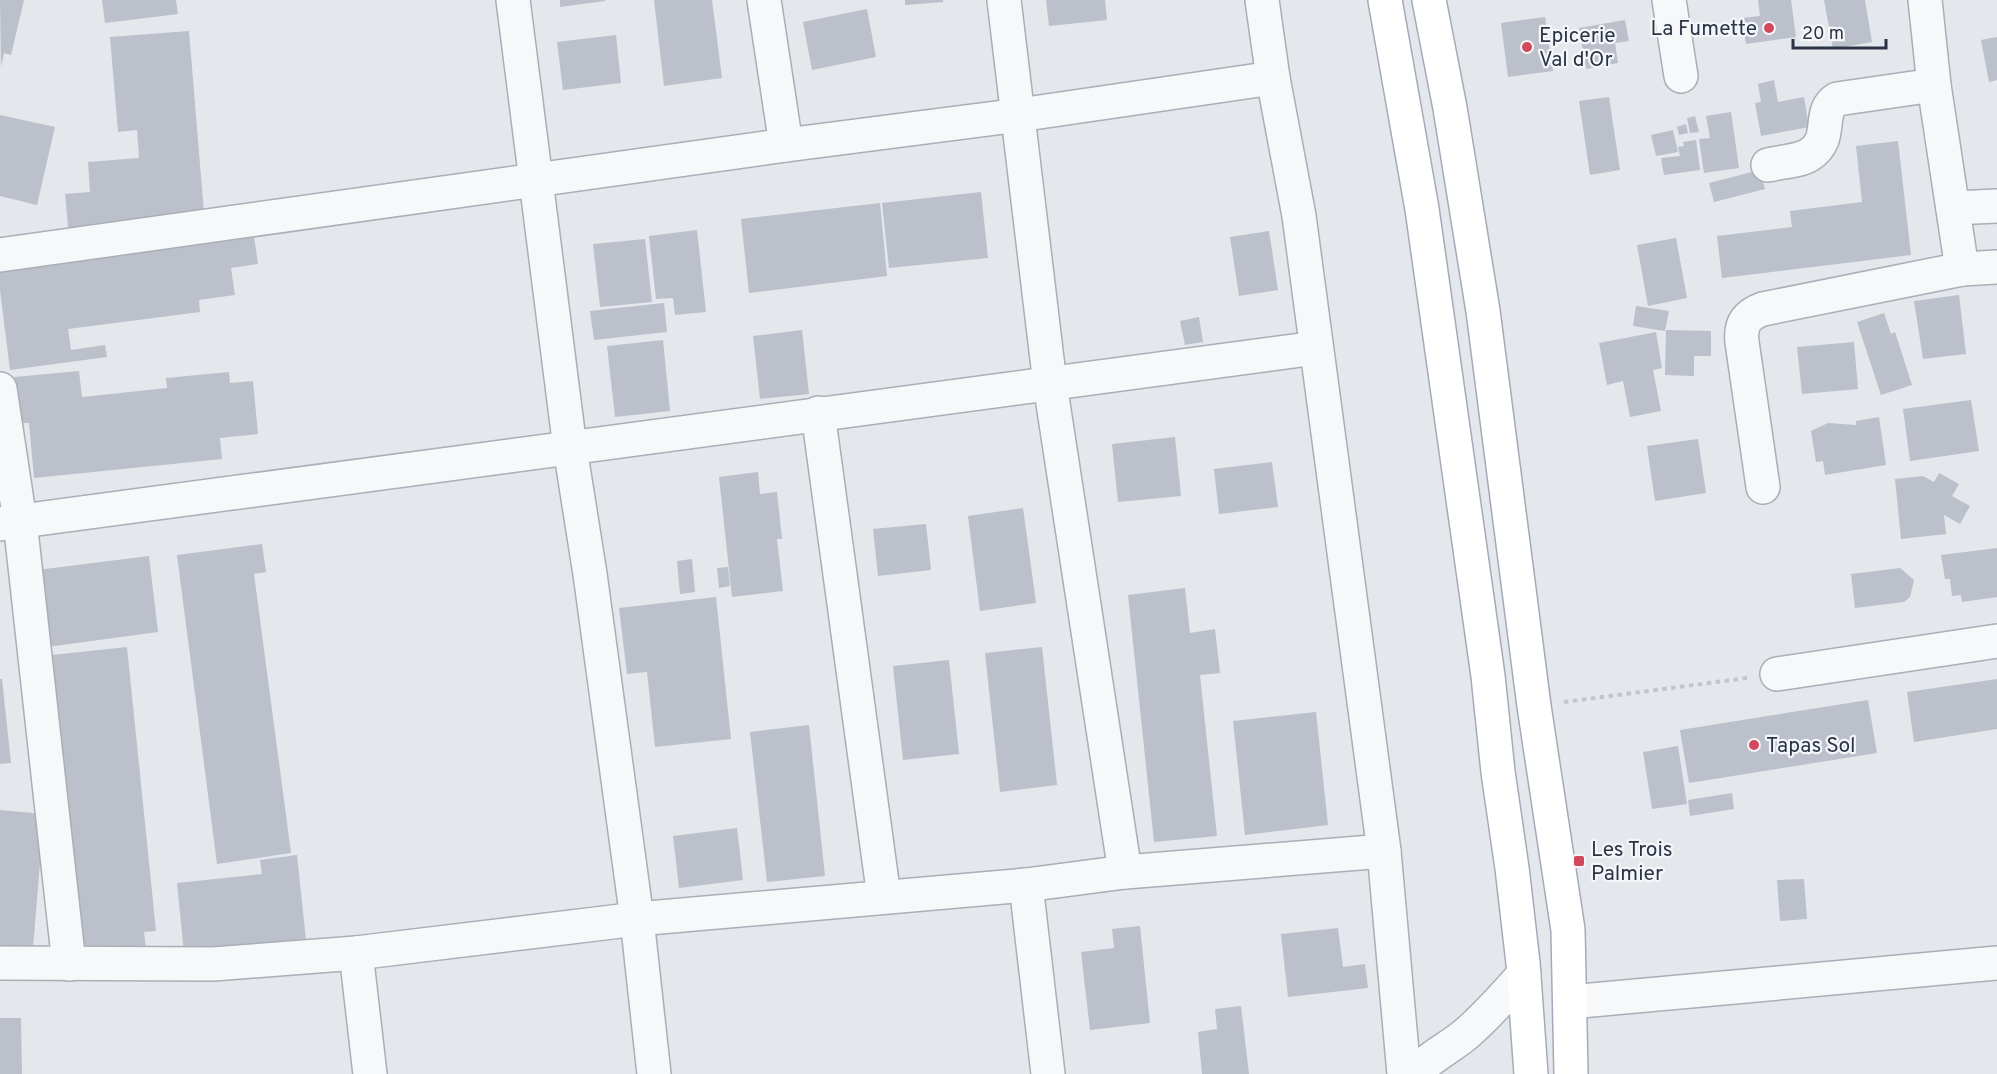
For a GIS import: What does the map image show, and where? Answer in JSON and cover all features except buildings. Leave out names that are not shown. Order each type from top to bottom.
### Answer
[{"type":"main road","points":[[1385,0],[1422,210],[1488,676],[1524,974],[1531,1074]]},
{"type":"main road","points":[[1429,0],[1450,108],[1483,311],[1534,706],[1568,930],[1571,1074]]},
{"type":"street","points":[[513,0],[570,447],[590,574],[637,919],[654,1074]]},
{"type":"street","points":[[764,0],[786,145]]},
{"type":"street","points":[[1004,0],[1050,384],[1125,873]]},
{"type":"street","points":[[1262,0],[1273,78],[1299,216],[1384,851],[1404,1074]]},
{"type":"street","points":[[1669,0],[1681,76]]},
{"type":"street","points":[[1925,0],[1934,85],[1962,269]]},
{"type":"street","points":[[0,255],[1273,78]]},
{"type":"street","points":[[1768,165],[1808,156],[1818,148],[1823,141],[1830,103],[1837,99],[1934,85]]},
{"type":"street","points":[[1953,208],[1997,206]]},
{"type":"street","points":[[1763,487],[1741,331],[1745,320],[1753,312],[1962,269],[1997,267]]},
{"type":"street","points":[[10,523],[1316,348]]},
{"type":"street","points":[[0,389],[10,523],[69,964]]},
{"type":"street","points":[[818,413],[885,897]]},
{"type":"street","points":[[1777,674],[1997,640]]},
{"type":"street","points":[[0,963],[213,963],[356,952],[637,919],[1384,851]]},
{"type":"street","points":[[1026,885],[1048,1074]]},
{"type":"street","points":[[356,952],[370,1074]]},
{"type":"street","points":[[1570,1002],[1997,963]]},
{"type":"street","points":[[1415,1074],[1473,1027],[1524,974]]},
{"type":"path","points":[[1534,706],[1777,674]]},
{"type":"place","name":"La Fumette","points":[[1769,28]]},
{"type":"place","name":"Epicerie Val d'Or","points":[[1527,47]]},
{"type":"place","name":"Tapas Sol","points":[[1754,745]]},
{"type":"place","name":"Les Trois Palmier","points":[[1579,861]]}]
